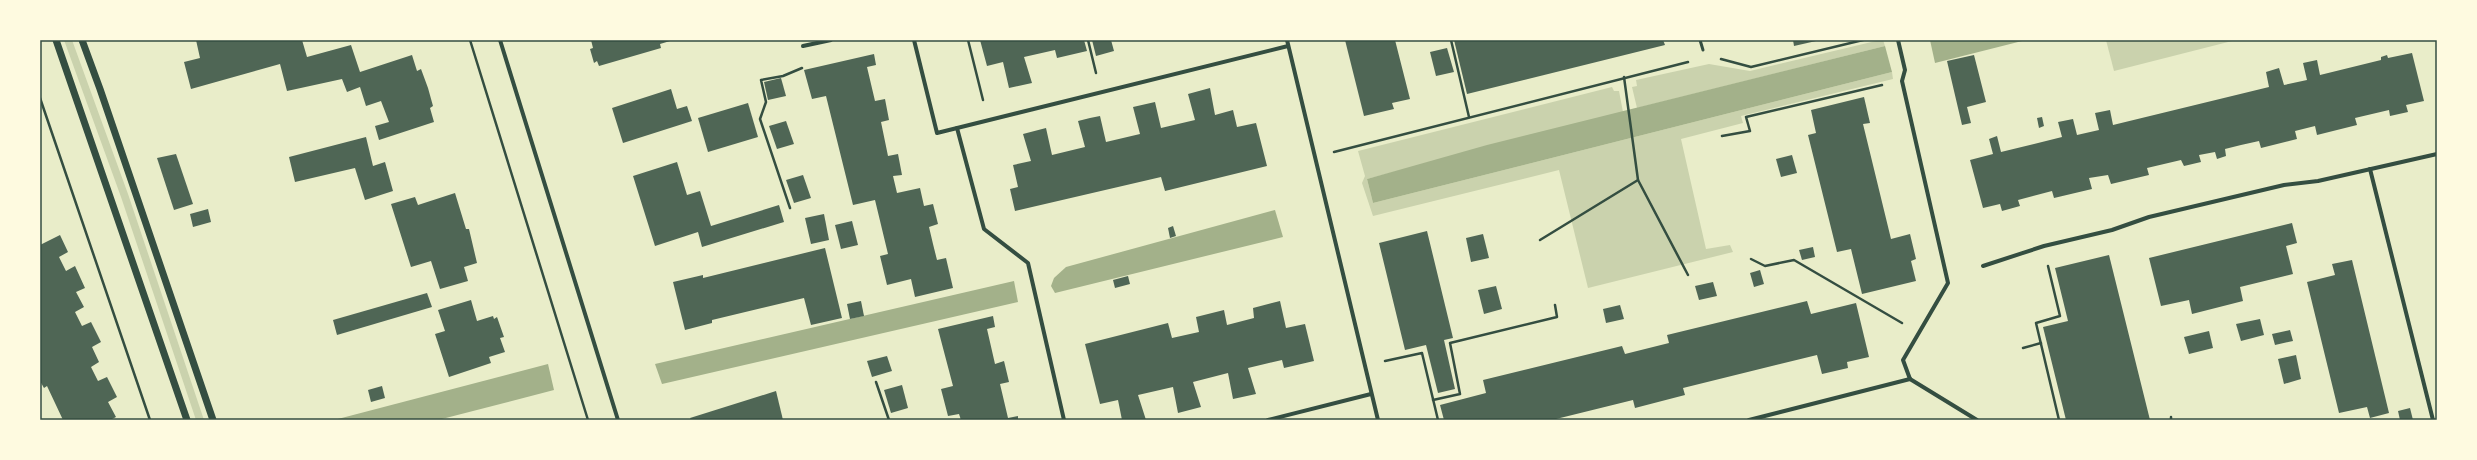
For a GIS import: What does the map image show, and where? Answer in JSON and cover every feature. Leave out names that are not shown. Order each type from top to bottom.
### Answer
[{"type":"street","points":[[56,40],[187,420]]},
{"type":"street","points":[[82,40],[213,420]]},
{"type":"street","points":[[500,40],[618,420]]},
{"type":"street","points":[[803,46],[831,40]]},
{"type":"street","points":[[914,40],[937,133],[1288,46]]},
{"type":"street","points":[[1287,40],[1378,420]]},
{"type":"street","points":[[1898,40],[1905,70],[1902,81],[1948,283],[1903,360],[1910,379],[1978,420]]},
{"type":"street","points":[[957,128],[984,229],[1028,263],[1064,420]]},
{"type":"street","points":[[1983,266],[2044,246],[2112,230],[2149,217],[2276,186],[2318,181],[2437,154]]},
{"type":"street","points":[[2370,169],[2433,420]]},
{"type":"street","points":[[1749,420],[1910,379]]},
{"type":"street","points":[[1268,420],[1371,394]]},
{"type":"lane","points":[[1700,40],[1703,50]]},
{"type":"path","points":[[470,40],[588,420]]},
{"type":"path","points":[[968,40],[988,120]]},
{"type":"path","points":[[1088,40],[1101,93]]},
{"type":"path","points":[[1451,40],[1469,117]]},
{"type":"path","points":[[1715,58],[1751,67],[1863,40]]},
{"type":"path","points":[[790,208],[760,119],[766,102],[761,80],[783,76],[808,65],[803,46]]},
{"type":"path","points":[[1315,156],[1695,60]]},
{"type":"path","points":[[1624,77],[1638,180],[1688,275]]},
{"type":"path","points":[[1722,136],[1750,130],[1746,118],[1902,81]]},
{"type":"path","points":[[40,98],[150,420]]},
{"type":"path","points":[[1540,240],[1638,180]]},
{"type":"path","points":[[2044,246],[2060,316],[2036,323],[2059,420]]},
{"type":"path","points":[[1751,260],[1765,266],[1794,260],[1918,332]]},
{"type":"path","points":[[1434,400],[1460,394],[1450,343],[1557,317],[1555,305]]},
{"type":"path","points":[[2023,348],[2041,343]]},
{"type":"path","points":[[1365,365],[1422,353],[1438,420]]},
{"type":"path","points":[[876,382],[889,420]]},
{"type":"shaded area","points":[[64,40],[72,40],[128,194],[204,420],[196,420],[121,197]]},
{"type":"shaded area","points":[[1883,40],[1885,46],[1637,108],[1632,87],[1637,86],[1636,80],[1709,64],[1750,71]]},
{"type":"shaded area","points":[[1930,40],[2026,40],[1935,63]]},
{"type":"shaded area","points":[[2106,40],[2236,40],[2114,71]]},
{"type":"shaded area","points":[[1885,46],[1892,72],[1373,203],[1367,179],[1487,145]]},
{"type":"shaded area","points":[[1892,72],[1893,79],[1741,116],[1743,123],[1681,139],[1706,249],[1730,245],[1733,252],[1588,288],[1559,170],[1373,216],[1362,183],[1365,176],[1358,151],[1612,87],[1614,91],[1619,91],[1623,112],[1367,179],[1373,203]]},
{"type":"shaded area","points":[[1275,210],[1283,237],[1055,293],[1051,286],[1054,278],[1066,267]]},
{"type":"shaded area","points":[[1014,281],[1018,302],[662,384],[655,364]]},
{"type":"shaded area","points":[[548,364],[554,390],[438,420],[334,420]]},
{"type":"building","points":[[196,40],[302,40],[307,57],[351,45],[360,72],[412,55],[417,71],[421,69],[428,88],[433,106],[430,108],[434,122],[379,140],[375,126],[389,122],[381,101],[366,106],[360,87],[347,92],[342,79],[287,91],[280,64],[191,89],[184,62],[200,58]]},
{"type":"building","points":[[591,40],[670,41],[660,44],[661,48],[599,66],[597,61],[594,63],[590,49],[593,48]]},
{"type":"building","points":[[980,40],[1084,40],[1087,51],[1057,58],[1055,50],[1024,57],[1032,83],[1009,88],[1003,62],[987,66]]},
{"type":"building","points":[[1092,40],[1111,40],[1114,51],[1096,56]]},
{"type":"building","points":[[1345,40],[1395,40],[1410,99],[1392,103],[1394,109],[1364,116]]},
{"type":"building","points":[[1454,40],[1663,40],[1665,45],[1467,94]]},
{"type":"building","points":[[1793,40],[1816,40],[1816,41],[1794,46]]},
{"type":"building","points":[[1447,48],[1454,72],[1436,76],[1430,52]]},
{"type":"building","points":[[2412,53],[2424,101],[2406,105],[2408,112],[2390,116],[2389,110],[2355,118],[2357,125],[2317,135],[2315,126],[2295,131],[2297,139],[2261,148],[2259,141],[2225,149],[2226,156],[2217,159],[2215,152],[2199,155],[2201,162],[2184,166],[2181,160],[2147,168],[2149,175],[2111,184],[2108,175],[2089,178],[2092,189],[2054,198],[2052,191],[2018,200],[2020,206],[2002,211],[2000,204],[1983,208],[1970,160],[1993,154],[1989,139],[1997,136],[2001,152],[2062,137],[2058,122],[2073,119],[2077,135],[2099,130],[2095,113],[2110,110],[2113,125],[2269,87],[2266,72],[2279,68],[2284,85],[2307,80],[2303,63],[2317,60],[2320,75],[2381,60],[2381,57],[2387,55],[2388,58]]},
{"type":"building","points":[[874,54],[876,65],[867,67],[875,101],[885,99],[889,120],[881,122],[888,156],[898,154],[902,175],[893,176],[897,193],[920,188],[924,206],[933,204],[938,224],[929,227],[933,244],[937,260],[946,258],[953,288],[915,297],[911,279],[887,285],[880,256],[888,254],[875,200],[853,205],[826,96],[812,99],[804,70]]},
{"type":"building","points":[[1974,55],[1986,102],[1967,107],[1971,123],[1962,125],[1947,61]]},
{"type":"building","points":[[781,78],[786,96],[768,100],[764,82]]},
{"type":"building","points":[[1210,88],[1215,115],[1233,110],[1237,127],[1256,123],[1267,166],[1165,191],[1161,177],[1015,211],[1010,189],[1018,187],[1013,165],[1031,161],[1023,134],[1046,128],[1052,155],[1085,147],[1078,121],[1090,118],[1100,116],[1106,142],[1140,134],[1133,107],[1155,102],[1161,128],[1195,120],[1188,94]]},
{"type":"building","points":[[671,89],[677,109],[687,106],[692,121],[623,143],[612,108]]},
{"type":"building","points":[[1864,97],[1870,123],[1863,124],[1891,239],[1910,234],[1916,259],[1911,261],[1916,281],[1862,294],[1851,249],[1837,252],[1808,135],[1816,133],[1811,110]]},
{"type":"building","points":[[748,103],[758,137],[708,152],[698,118]]},
{"type":"building","points":[[2042,117],[2044,126],[2039,128],[2037,118]]},
{"type":"building","points":[[786,121],[794,144],[777,149],[769,126]]},
{"type":"building","points":[[366,137],[373,166],[385,162],[393,191],[365,200],[355,168],[295,182],[289,157]]},
{"type":"building","points":[[176,154],[193,204],[174,210],[157,158]]},
{"type":"building","points":[[1792,155],[1797,173],[1781,177],[1776,159]]},
{"type":"building","points":[[677,162],[687,195],[700,191],[711,226],[779,205],[784,222],[702,247],[698,232],[655,246],[633,176]]},
{"type":"building","points":[[803,175],[811,198],[794,203],[786,180]]},
{"type":"building","points":[[455,193],[466,229],[469,229],[477,263],[464,267],[468,281],[440,289],[431,261],[411,267],[391,204],[415,197],[418,205]]},
{"type":"building","points":[[208,209],[211,222],[193,227],[190,214]]},
{"type":"building","points":[[824,214],[829,240],[811,244],[805,218]]},
{"type":"building","points":[[852,221],[858,245],[841,249],[835,225]]},
{"type":"building","points":[[2292,223],[2297,243],[2286,246],[2293,274],[2240,287],[2243,301],[2192,314],[2189,300],[2161,306],[2149,258]]},
{"type":"building","points":[[1173,226],[1176,236],[1170,238],[1168,228]]},
{"type":"building","points":[[1427,231],[1453,338],[1444,340],[1455,389],[1438,393],[1426,345],[1405,350],[1379,243]]},
{"type":"building","points":[[1483,234],[1489,258],[1471,262],[1466,238]]},
{"type":"building","points":[[60,235],[68,252],[59,257],[66,271],[75,266],[85,288],[76,292],[84,307],[75,312],[82,326],[91,322],[101,342],[92,347],[99,362],[91,367],[98,381],[107,377],[117,397],[108,402],[116,417],[110,420],[63,420],[47,386],[44,388],[40,381],[40,245]]},
{"type":"building","points":[[1813,247],[1815,257],[1802,260],[1799,250]]},
{"type":"building","points":[[825,248],[842,318],[811,325],[804,298],[712,320],[712,323],[685,330],[673,282],[703,275],[703,278]]},
{"type":"building","points":[[2109,255],[2150,420],[2066,420],[2043,327],[2068,321],[2055,268]]},
{"type":"building","points":[[2352,260],[2389,413],[2370,418],[2367,407],[2339,413],[2307,282],[2335,275],[2332,264]]},
{"type":"building","points":[[1760,270],[1764,284],[1754,287],[1750,273]]},
{"type":"building","points":[[1128,276],[1130,284],[1115,288],[1113,280]]},
{"type":"building","points":[[1713,282],[1717,296],[1699,300],[1695,286]]},
{"type":"building","points":[[1496,286],[1502,309],[1484,314],[1478,290]]},
{"type":"building","points":[[427,293],[432,307],[337,335],[333,320]]},
{"type":"building","points":[[471,300],[477,321],[493,316],[494,319],[497,317],[504,337],[500,338],[505,352],[489,357],[491,363],[449,377],[435,334],[445,331],[438,310]]},
{"type":"building","points":[[861,301],[864,316],[850,319],[847,304]]},
{"type":"building","points":[[1280,301],[1286,328],[1305,324],[1314,361],[1284,368],[1282,360],[1248,368],[1256,394],[1233,399],[1228,373],[1193,382],[1201,407],[1178,413],[1173,387],[1138,395],[1146,420],[1122,420],[1118,400],[1100,404],[1085,344],[1168,323],[1172,338],[1199,332],[1196,317],[1224,310],[1227,325],[1254,318],[1253,308]]},
{"type":"building","points":[[1807,301],[1811,314],[1856,303],[1869,357],[1847,362],[1848,368],[1822,374],[1817,355],[1683,388],[1685,395],[1635,408],[1633,400],[1552,420],[1444,420],[1440,405],[1486,393],[1483,380],[1622,346],[1625,354],[1669,343],[1667,335]]},
{"type":"building","points":[[1620,305],[1624,319],[1606,323],[1603,309]]},
{"type":"building","points":[[993,316],[995,327],[987,329],[995,364],[1004,361],[1009,382],[1000,384],[1008,418],[1018,416],[1018,420],[961,420],[959,414],[948,416],[941,389],[953,386],[938,329]]},
{"type":"building","points":[[2260,319],[2264,335],[2241,341],[2236,324]]},
{"type":"building","points":[[2290,330],[2293,341],[2275,345],[2272,334]]},
{"type":"building","points":[[2209,331],[2213,348],[2189,354],[2184,337]]},
{"type":"building","points":[[2296,355],[2301,379],[2284,384],[2278,359]]},
{"type":"building","points":[[887,356],[892,371],[872,377],[867,361]]},
{"type":"building","points":[[902,385],[908,408],[891,413],[884,390]]},
{"type":"building","points":[[382,386],[385,398],[371,402],[368,390]]},
{"type":"building","points":[[776,391],[783,420],[691,420],[690,418]]},
{"type":"building","points":[[2410,408],[2413,420],[2400,420],[2398,411]]}]
